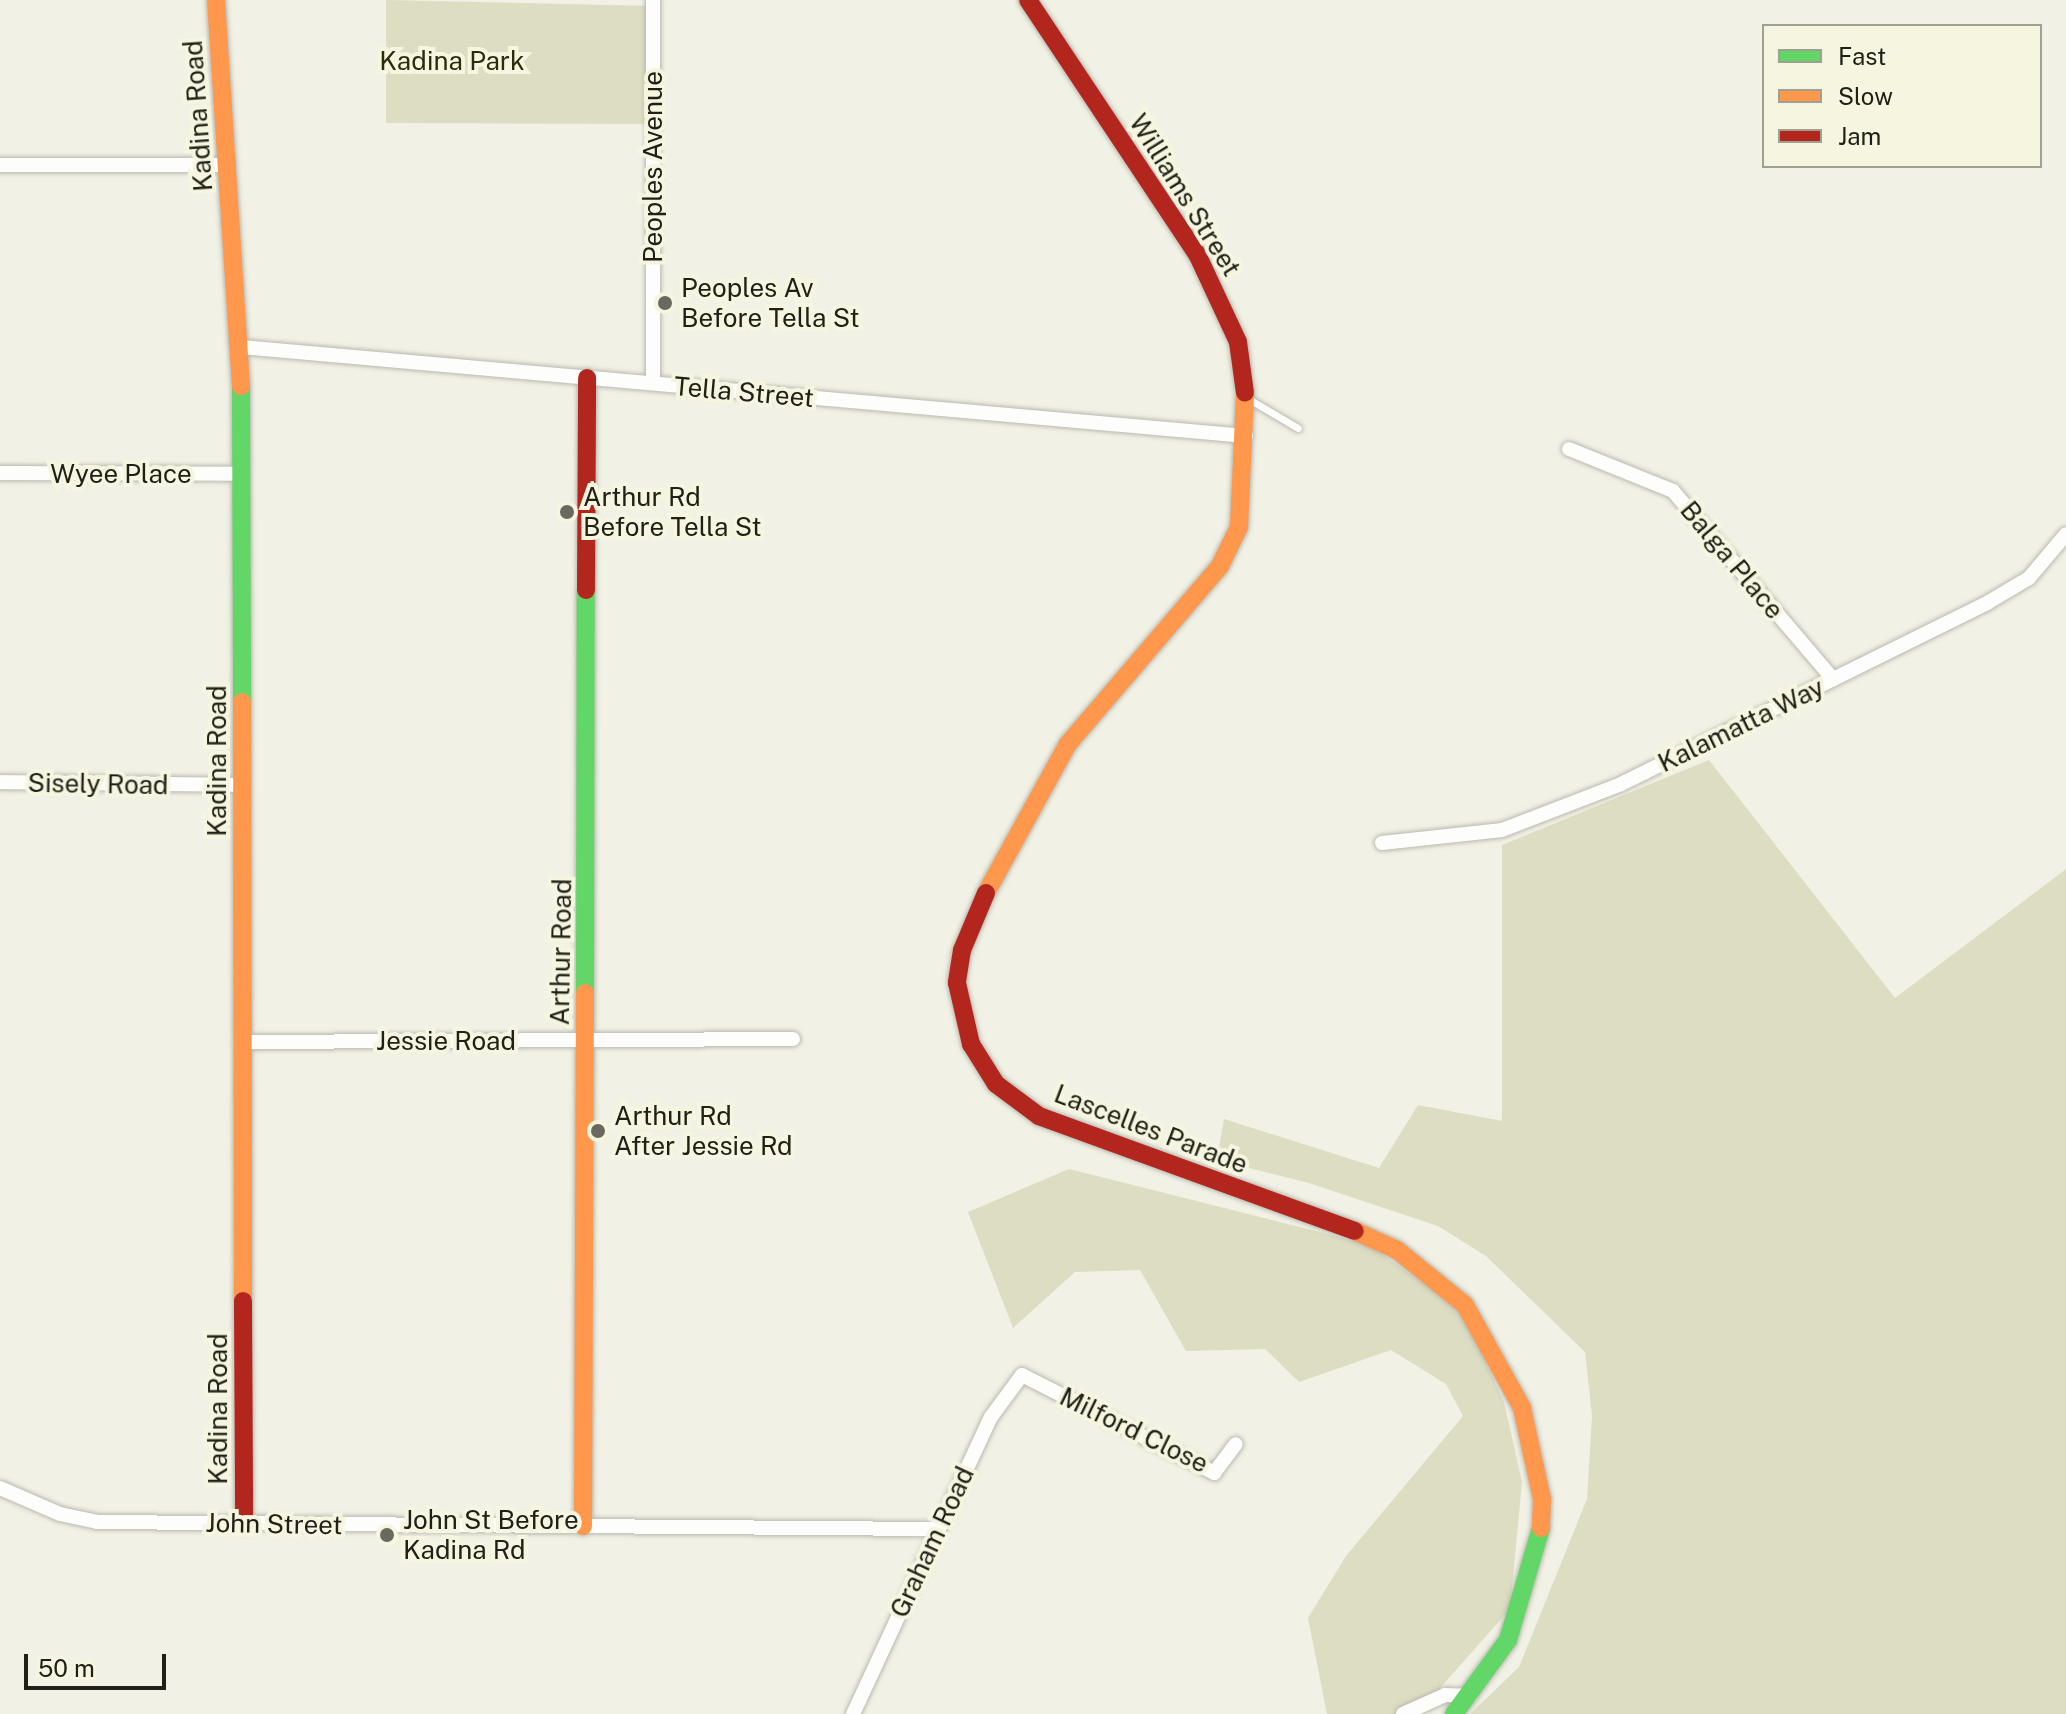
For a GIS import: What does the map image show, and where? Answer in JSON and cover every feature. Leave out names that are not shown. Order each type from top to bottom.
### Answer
[{"type":"street","name":"Kadina Road","points":[[216,0],[241,347],[244,1524]]},
{"type":"street","name":"Peoples Avenue","points":[[653,0],[653,383]]},
{"type":"street","name":"Williams Street","points":[[1028,0],[1197,254],[1238,342],[1246,397],[1246,436]]},
{"type":"street","points":[[0,165],[228,165]]},
{"type":"street","name":"Tella Street","points":[[241,347],[1246,436]]},
{"type":"street","name":"Arthur Road","points":[[583,1526],[587,378]]},
{"type":"street","name":"Lascelles Parade","points":[[1246,436],[1239,527],[1220,566],[1068,744],[995,872],[962,950],[957,983],[962,1019],[982,1065],[996,1084],[1039,1116],[1357,1232],[1397,1250],[1465,1305],[1522,1408],[1542,1499],[1541,1541],[1522,1608],[1508,1640],[1454,1714]]},
{"type":"street","name":"Balga Place","points":[[1569,449],[1673,491],[1833,679]]},
{"type":"street","name":"Wyee Place","points":[[0,473],[242,474]]},
{"type":"street","name":"Kalamatta Way","points":[[1382,843],[1502,830],[1621,784],[1833,679],[1894,653],[2029,578],[2066,534]]},
{"type":"street","name":"Sisely Road","points":[[0,782],[244,785]]},
{"type":"street","name":"Jessie Road","points":[[243,1042],[793,1039]]},
{"type":"street","name":"Milford Close","points":[[1022,1375],[1214,1473],[1236,1444]]},
{"type":"street","name":"Graham Road","points":[[853,1714],[991,1417],[1022,1375]]},
{"type":"street","name":"John Street","points":[[0,1488],[60,1514],[97,1522],[937,1529]]},
{"type":"street","points":[[1403,1714],[1445,1695],[1470,1696]]},
{"type":"lane","points":[[1246,397],[1298,428]]},
{"type":"green space","name":"Kadina Park","points":[[386,0],[653,6],[654,124],[386,123]]},
{"type":"green space","points":[[1709,760],[1895,998],[2066,869],[2066,1714],[1470,1714],[1519,1667],[1587,1499],[1592,1416],[1585,1352],[1486,1256],[1438,1226],[1309,1183],[1217,1160],[1224,1119],[1379,1168],[1418,1105],[1502,1121],[1502,845]]},
{"type":"green space","points":[[1069,1169],[1367,1244],[1461,1309],[1504,1402],[1522,1482],[1510,1609],[1417,1714],[1327,1714],[1308,1618],[1346,1556],[1463,1416],[1446,1384],[1391,1350],[1299,1382],[1265,1349],[1186,1351],[1140,1270],[1075,1272],[1013,1328],[968,1212]]},
{"type":"traffic: fast","points":[[241,386],[242,702]]},
{"type":"traffic: fast","points":[[585,993],[586,590]]},
{"type":"traffic: fast","points":[[1454,1714],[1508,1640],[1541,1528]]},
{"type":"traffic: slow","points":[[216,0],[241,386]]},
{"type":"traffic: slow","points":[[986,893],[1068,744],[1220,566],[1239,527],[1245,393]]},
{"type":"traffic: slow","points":[[242,702],[243,1301]]},
{"type":"traffic: slow","points":[[583,1526],[585,993]]},
{"type":"traffic: slow","points":[[1355,1231],[1397,1250],[1465,1305],[1522,1408],[1542,1499],[1541,1528]]},
{"type":"traffic: jam","points":[[1028,0],[1197,254],[1238,342],[1245,393]]},
{"type":"traffic: jam","points":[[586,590],[587,378]]},
{"type":"traffic: jam","points":[[986,893],[962,950],[957,983],[971,1044],[996,1084],[1039,1116],[1355,1231]]},
{"type":"traffic: jam","points":[[243,1301],[244,1524]]},
{"type":"place","name":"Peoples Av Before Tella St","points":[[665,303]]},
{"type":"place","name":"Arthur Rd Before Tella St","points":[[567,512]]},
{"type":"place","name":"Arthur Rd After Jessie Rd","points":[[598,1131]]},
{"type":"place","name":"John St Before Kadina Rd","points":[[387,1535]]}]
